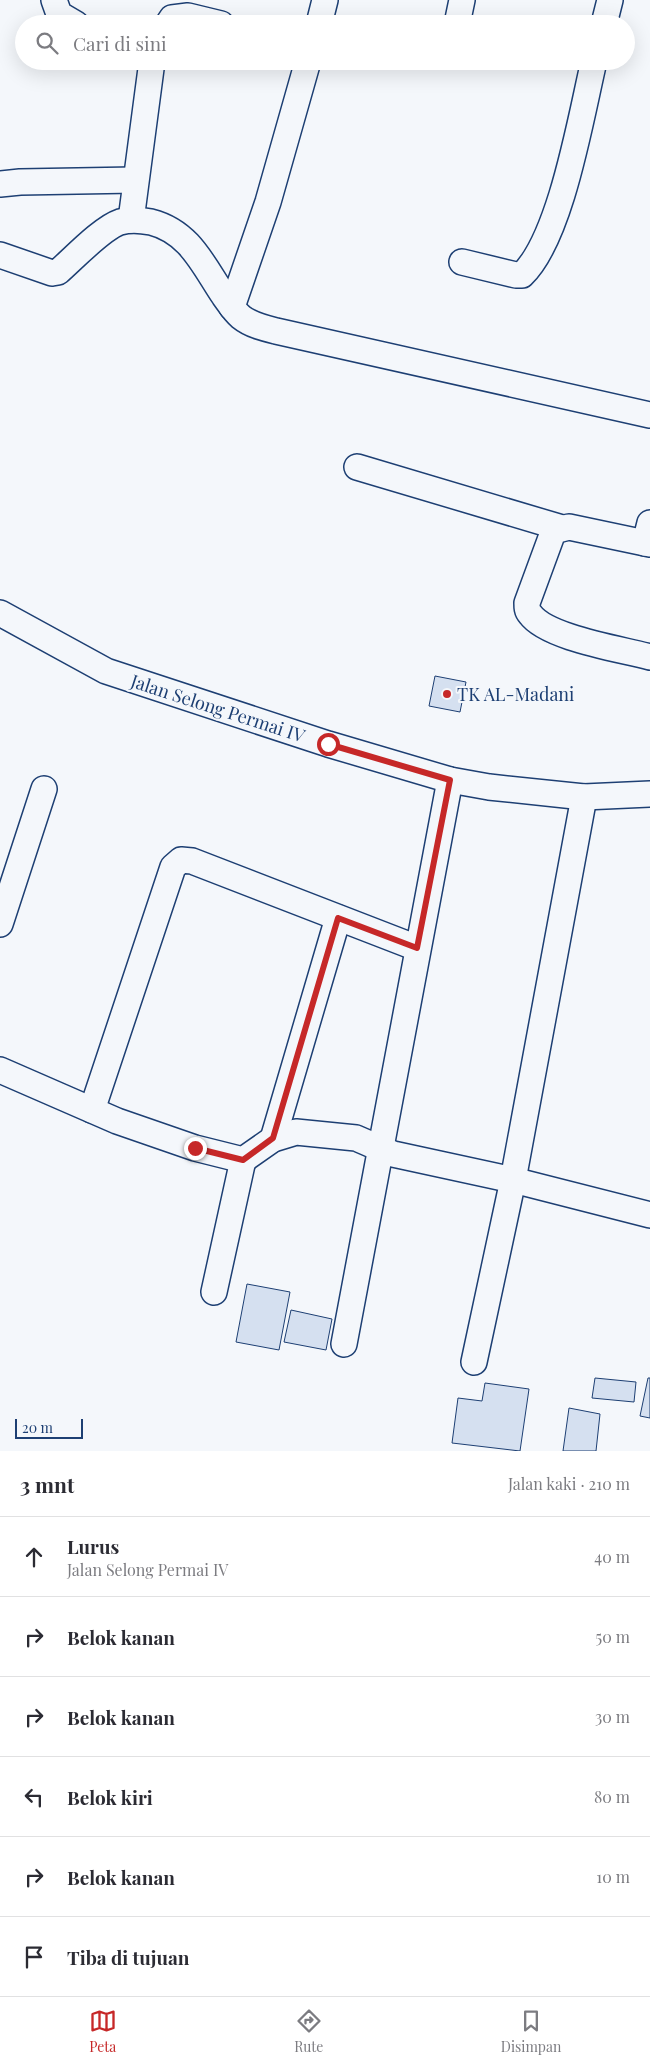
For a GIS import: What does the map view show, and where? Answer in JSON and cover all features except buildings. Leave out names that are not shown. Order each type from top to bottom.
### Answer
[{"type":"street","points":[[54,0],[61,15]]},
{"type":"street","points":[[322,15],[326,0]]},
{"type":"street","points":[[459,15],[462,0]]},
{"type":"street","points":[[606,15],[610,0]]},
{"type":"street","points":[[130,220],[151,70]]},
{"type":"street","points":[[232,307],[268,202],[305,70]]},
{"type":"street","points":[[462,262],[516,275],[522,275],[532,266],[550,230],[566,179],[592,70]]},
{"type":"street","points":[[0,184],[136,180]]},
{"type":"street","points":[[0,255],[52,273],[58,272],[108,229],[120,222],[130,220],[147,221],[174,230],[190,245],[232,307],[240,317],[253,324],[276,332],[650,415]]},
{"type":"street","points":[[357,467],[562,528],[569,527],[648,537]]},
{"type":"street","points":[[562,528],[552,535],[527,603],[528,612],[536,620],[565,636],[650,657]]},
{"type":"street","name":"Jalan Selong Permai IV","points":[[0,613],[115,674],[319,742],[450,780],[489,788],[584,798],[650,794]]},
{"type":"street","points":[[344,1344],[450,780]]},
{"type":"street","points":[[0,924],[44,789]]},
{"type":"street","points":[[474,1362],[513,1180],[584,798]]},
{"type":"street","points":[[92,1110],[173,867],[181,860],[192,861],[417,948]]},
{"type":"street","points":[[273,1138],[338,918]]},
{"type":"street","points":[[0,1070],[117,1122],[195,1148],[243,1160]]},
{"type":"street","points":[[214,1292],[243,1160],[273,1138],[296,1132],[356,1138],[393,1154],[649,1212]]},
{"type":"place","name":"TK AL-Madani","points":[[447,694]]},
{"type":"route","points":[[195,1148],[243,1160],[273,1138],[338,918],[417,948],[450,780],[328,744]]}]
